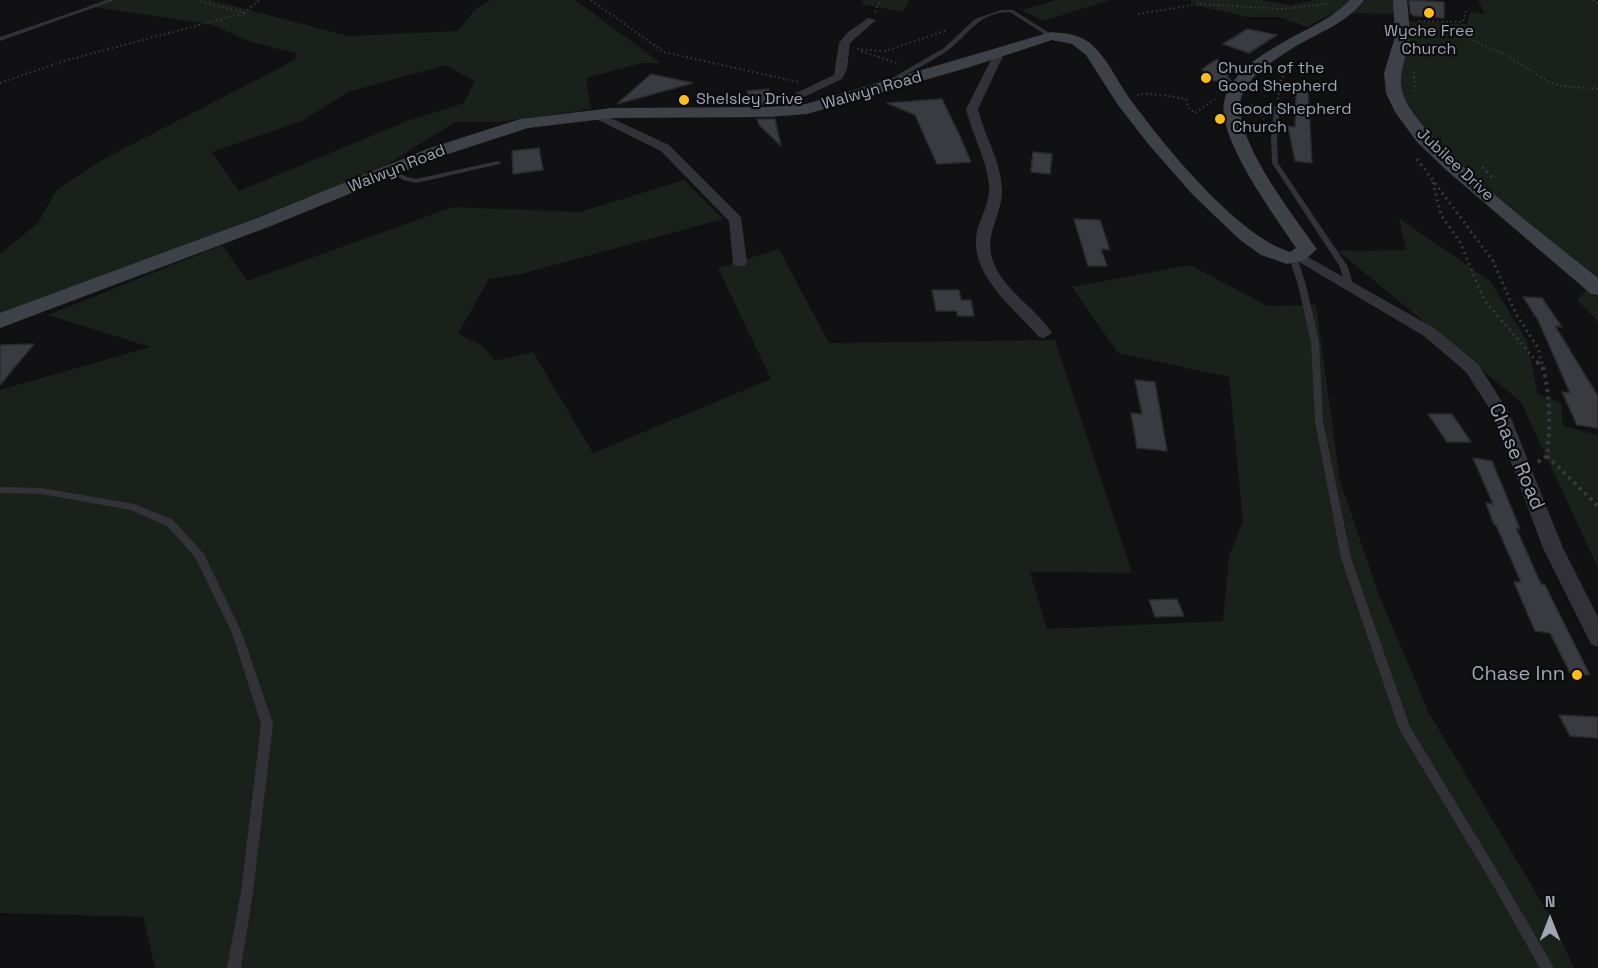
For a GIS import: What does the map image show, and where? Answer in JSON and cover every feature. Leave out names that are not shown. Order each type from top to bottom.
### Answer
[{"type":"main road","points":[[1051,36],[1065,37],[1084,44],[1147,132],[1220,211],[1259,245],[1273,253],[1296,257],[1306,249],[1271,196],[1239,136],[1232,109],[1237,91],[1271,56],[1349,11],[1358,0]]},
{"type":"main road","name":"Jubilee Drive","points":[[1400,0],[1402,19],[1392,73],[1394,93],[1403,112],[1423,138],[1458,172],[1598,289]]},
{"type":"main road","name":"Walwyn Road","points":[[0,321],[264,222],[436,152],[526,123],[594,114],[807,109],[999,54],[1051,36]]},
{"type":"street","points":[[786,111],[798,96],[838,77],[844,61],[843,47],[852,34],[871,20]]},
{"type":"street","points":[[999,54],[972,109],[995,183],[995,205],[983,233],[981,247],[992,275],[1044,333]]},
{"type":"street","points":[[594,114],[665,148],[736,220],[740,263]]},
{"type":"street","name":"Chase Road","points":[[1296,257],[1349,284],[1429,332],[1472,368],[1501,413],[1525,470],[1553,548],[1598,638]]},
{"type":"lane","points":[[0,39],[113,0]]},
{"type":"lane","points":[[873,91],[946,49],[974,22],[1007,10],[1051,36]]},
{"type":"lane","points":[[1277,107],[1275,163],[1344,267],[1349,284]]},
{"type":"lane","points":[[390,171],[405,179],[416,181],[498,163]]},
{"type":"lane","points":[[1296,257],[1315,342],[1319,421],[1346,558],[1405,729],[1547,968]]},
{"type":"lane","points":[[0,490],[41,491],[132,507],[170,523],[199,555],[237,633],[267,724],[247,892],[234,968]]},
{"type":"path","points":[[196,0],[244,13]]},
{"type":"path","points":[[0,83],[64,61],[244,13],[259,0]]},
{"type":"path","points":[[591,0],[664,52],[817,87]]},
{"type":"path","points":[[1593,0],[1598,3]]},
{"type":"path","points":[[1138,14],[1207,4],[1282,11],[1307,9],[1336,2]]},
{"type":"path","points":[[1402,19],[1463,22],[1466,11]]},
{"type":"path","points":[[911,69],[853,48],[885,51],[974,22]]},
{"type":"path","points":[[1442,22],[1506,55],[1547,81],[1561,86],[1598,89]]},
{"type":"path","points":[[1397,54],[1409,63],[1414,72],[1415,95]]},
{"type":"path","points":[[1277,107],[1281,80],[1300,56]]},
{"type":"path","points":[[1120,96],[1134,98],[1139,93],[1148,92],[1166,98],[1182,97],[1186,99],[1191,110],[1198,113],[1222,94],[1237,91],[1275,130]]},
{"type":"path","points":[[1412,153],[1493,261],[1516,314],[1538,348],[1544,370],[1551,421],[1547,456]]},
{"type":"path","points":[[1476,162],[1491,173],[1495,181]]},
{"type":"path","points":[[1432,178],[1441,214],[1460,242],[1484,300],[1544,370]]},
{"type":"path","points":[[1525,470],[1547,456]]},
{"type":"path","points":[[1547,456],[1598,506]]},
{"type":"shaded area","points":[[104,0],[210,0],[349,36],[457,31],[477,8],[491,0],[575,0],[661,63],[643,63],[586,78],[591,109],[499,122],[455,122],[380,169],[94,281],[0,315],[0,254],[38,223],[56,191],[100,161],[295,60],[296,53],[251,42],[210,24],[86,6]],"holes":[[[445,65],[475,81],[464,103],[407,121],[239,191],[212,152],[302,121],[348,92]]]},
{"type":"shaded area","points":[[863,0],[909,0],[903,12],[862,4]]},
{"type":"shaded area","points":[[1057,0],[1110,0],[1043,21],[1022,10]]},
{"type":"shaded area","points":[[1190,0],[1262,0],[1290,5],[1315,0],[1395,0],[1396,14],[1333,13],[1307,27],[1279,17],[1248,17],[1198,6]]},
{"type":"shaded area","points":[[1478,0],[1598,0],[1598,288],[1416,129],[1402,93],[1399,47],[1402,21],[1467,24],[1470,12],[1485,14]]},
{"type":"shaded area","points":[[684,180],[723,219],[521,274],[489,279],[458,334],[483,346],[495,361],[533,352],[593,453],[771,379],[718,268],[779,249],[829,343],[1055,340],[1132,573],[1030,572],[1047,629],[1223,621],[1229,556],[1243,521],[1229,377],[1118,353],[1072,287],[1190,265],[1268,306],[1316,305],[1340,481],[1379,595],[1429,713],[1551,918],[1574,968],[155,968],[143,917],[0,913],[0,390],[150,347],[48,315],[222,245],[247,281],[453,207],[580,212]]},
{"type":"shaded area","points":[[1399,218],[1490,281],[1527,341],[1538,394],[1561,403],[1563,426],[1598,435],[1598,568],[1521,402],[1338,251],[1406,250]]},
{"type":"shaded area","points":[[1587,289],[1598,298],[1598,322],[1577,300]]},
{"type":"building","points":[[1409,0],[1444,2],[1444,18],[1414,16],[1410,13]]},
{"type":"building","points":[[1247,29],[1277,35],[1249,53],[1223,44]]},
{"type":"building","points":[[1217,59],[1231,81],[1210,81],[1202,69]]},
{"type":"building","points":[[651,74],[693,83],[617,104]]},
{"type":"building","points":[[769,89],[772,104],[752,105],[747,91]]},
{"type":"building","points":[[1296,92],[1308,92],[1312,163],[1295,161],[1288,126],[1295,127]]},
{"type":"building","points":[[942,99],[971,162],[937,164],[915,115],[887,103]]},
{"type":"building","points":[[757,119],[775,119],[781,146],[759,125]]},
{"type":"building","points":[[539,148],[543,170],[513,174],[512,151]]},
{"type":"building","points":[[1033,152],[1052,154],[1050,174],[1031,172]]},
{"type":"building","points":[[1074,219],[1100,220],[1110,250],[1101,249],[1107,266],[1088,266]]},
{"type":"building","points":[[932,290],[959,290],[961,300],[971,300],[974,316],[957,316],[957,311],[936,311]]},
{"type":"building","points":[[1523,297],[1542,298],[1562,327],[1555,326],[1598,396],[1598,428],[1577,425],[1562,392],[1570,393],[1538,320]]},
{"type":"building","points":[[34,344],[0,385],[0,345]]},
{"type":"building","points":[[1135,380],[1155,382],[1167,451],[1137,448],[1131,413],[1142,414]]},
{"type":"building","points":[[1428,414],[1452,414],[1471,442],[1447,442]]},
{"type":"building","points":[[1473,458],[1492,461],[1520,529],[1516,528],[1541,584],[1545,585],[1590,675],[1570,673],[1550,633],[1535,631],[1514,582],[1521,582],[1496,525],[1494,525],[1486,503],[1493,504]]},
{"type":"building","points":[[1177,599],[1184,616],[1155,617],[1149,600]]},
{"type":"building","points":[[1559,715],[1598,717],[1598,738],[1570,736]]},
{"type":"place","name":"Wyche Free Church","points":[[1429,13]]},
{"type":"place","name":"Church of the Good Shepherd","points":[[1206,78]]},
{"type":"place","name":"Shelsley Drive","points":[[684,100]]},
{"type":"place","name":"Good Shepherd Church","points":[[1220,119]]},
{"type":"place","name":"Chase Inn","points":[[1577,675]]}]
